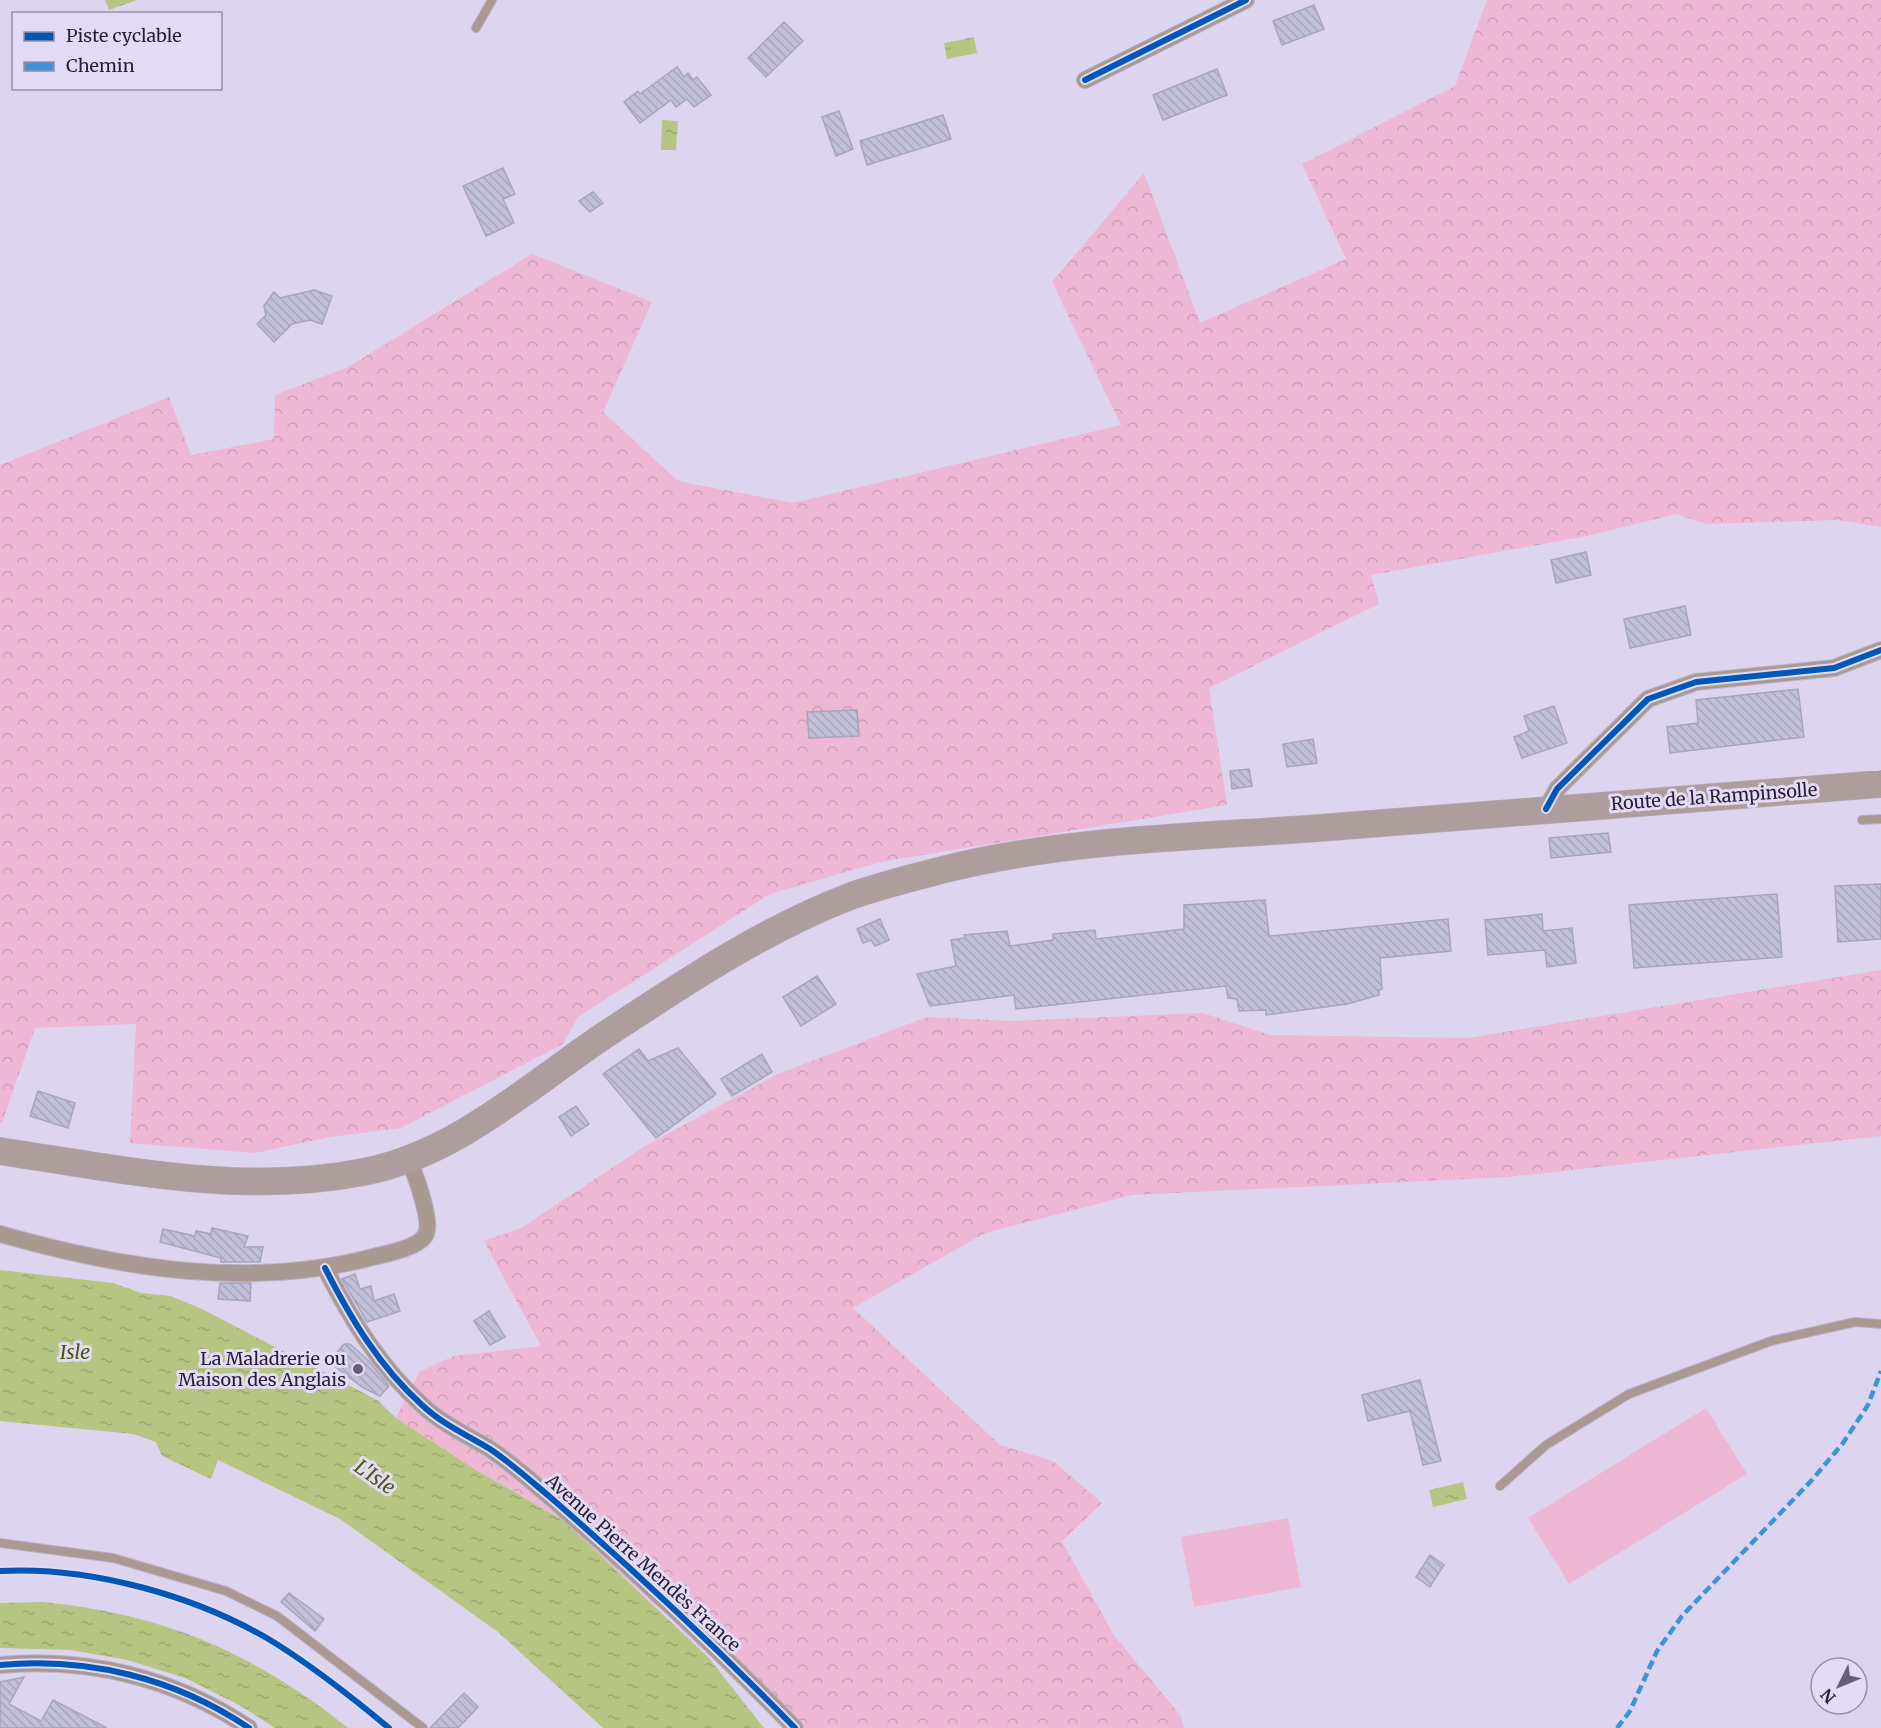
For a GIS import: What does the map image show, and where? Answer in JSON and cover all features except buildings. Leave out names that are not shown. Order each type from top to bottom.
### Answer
[{"type":"main road","name":"Route de la Rampinsolle","points":[[0,1151],[115,1168],[242,1182],[364,1172],[408,1159],[506,1106],[599,1039],[717,963],[789,924],[852,896],[948,869],[1013,855],[1546,809],[1881,784]]},
{"type":"street","points":[[1084,80],[1246,0]]},
{"type":"street","points":[[1546,809],[1557,789],[1648,699],[1696,682],[1834,668],[1881,650]]},
{"type":"street","points":[[0,1234],[51,1248],[147,1268],[204,1272],[278,1272],[325,1268],[390,1253],[419,1242],[426,1235],[427,1224],[415,1173],[408,1159]]},
{"type":"street","name":"Avenue Pierre Mendès France","points":[[325,1268],[349,1315],[376,1356],[422,1405],[448,1425],[491,1450],[549,1497],[735,1666],[795,1728]]},
{"type":"street","points":[[0,1665],[57,1662],[130,1673],[185,1694],[249,1728]]},
{"type":"lane","points":[[476,28],[492,0]]},
{"type":"lane","points":[[1862,820],[1881,819]]},
{"type":"lane","points":[[1500,1486],[1546,1445],[1629,1394],[1771,1341],[1855,1322],[1881,1324]]},
{"type":"lane","points":[[0,1543],[113,1558],[226,1592],[277,1616],[423,1728]]},
{"type":"green space","points":[[1487,0],[1881,0],[1881,527],[1838,520],[1706,524],[1677,514],[1582,537],[1371,575],[1379,604],[1209,688],[1227,805],[880,862],[770,894],[578,1017],[563,1044],[401,1128],[330,1137],[255,1153],[130,1143],[136,1024],[35,1028],[2,1123],[0,1123],[0,465],[169,397],[191,455],[274,439],[275,395],[348,367],[532,254],[652,302],[603,412],[678,481],[793,503],[1121,425],[1052,282],[1144,173],[1200,323],[1346,259],[1302,164],[1455,86]]},
{"type":"green space","points":[[1881,970],[1881,1136],[1508,1177],[1132,1195],[985,1233],[853,1308],[1000,1445],[1053,1461],[1102,1503],[1062,1541],[1113,1634],[1181,1716],[1184,1728],[784,1728],[688,1630],[653,1603],[557,1516],[476,1470],[396,1418],[419,1372],[454,1356],[541,1346],[484,1241],[521,1228],[645,1146],[778,1074],[927,1017],[1013,1021],[1203,1013],[1270,1035],[1468,1038]]},
{"type":"green space","points":[[1706,1408],[1747,1474],[1569,1584],[1528,1518]]},
{"type":"green space","points":[[1288,1518],[1301,1587],[1194,1607],[1181,1537]]},
{"type":"water","points":[[105,0],[137,0],[109,10]]},
{"type":"water","points":[[974,37],[977,53],[947,59],[944,43]]},
{"type":"water","points":[[662,120],[678,121],[676,150],[661,150]]},
{"type":"water","points":[[0,1270],[113,1283],[141,1293],[171,1296],[202,1309],[377,1400],[396,1418],[476,1470],[563,1520],[709,1658],[764,1728],[603,1728],[498,1632],[340,1519],[218,1460],[211,1479],[162,1456],[156,1442],[133,1434],[0,1421]]},
{"type":"water","points":[[1463,1482],[1467,1499],[1433,1507],[1429,1490]]},
{"type":"water","points":[[42,1602],[128,1616],[168,1627],[205,1641],[277,1678],[348,1728],[275,1728],[241,1706],[185,1678],[127,1660],[71,1650],[0,1648],[0,1603]]},
{"type":"marked path","points":[[1617,1728],[1630,1711],[1657,1651],[1682,1616],[1812,1480],[1843,1443],[1868,1405],[1881,1371]]},
{"type":"cycle path","points":[[1085,80],[1246,0]]},
{"type":"cycle path","points":[[1546,809],[1557,789],[1648,699],[1696,682],[1834,668],[1881,650]]},
{"type":"cycle path","points":[[325,1268],[345,1305],[379,1358],[422,1405],[455,1429],[498,1454],[550,1497],[675,1610],[795,1728]]},
{"type":"cycle path","points":[[0,1571],[34,1571],[106,1579],[178,1598],[212,1611],[275,1643],[334,1684],[389,1728]]},
{"type":"cycle path","points":[[0,1665],[66,1664],[130,1675],[191,1696],[249,1728]]},
{"type":"place","name":"La Maladrerie ou Maison des Anglais","points":[[358,1369]]},
{"type":"water label","name":"Isle","points":[[75,1352]]},
{"type":"water label","name":"L'Isle","points":[[375,1477]]}]
